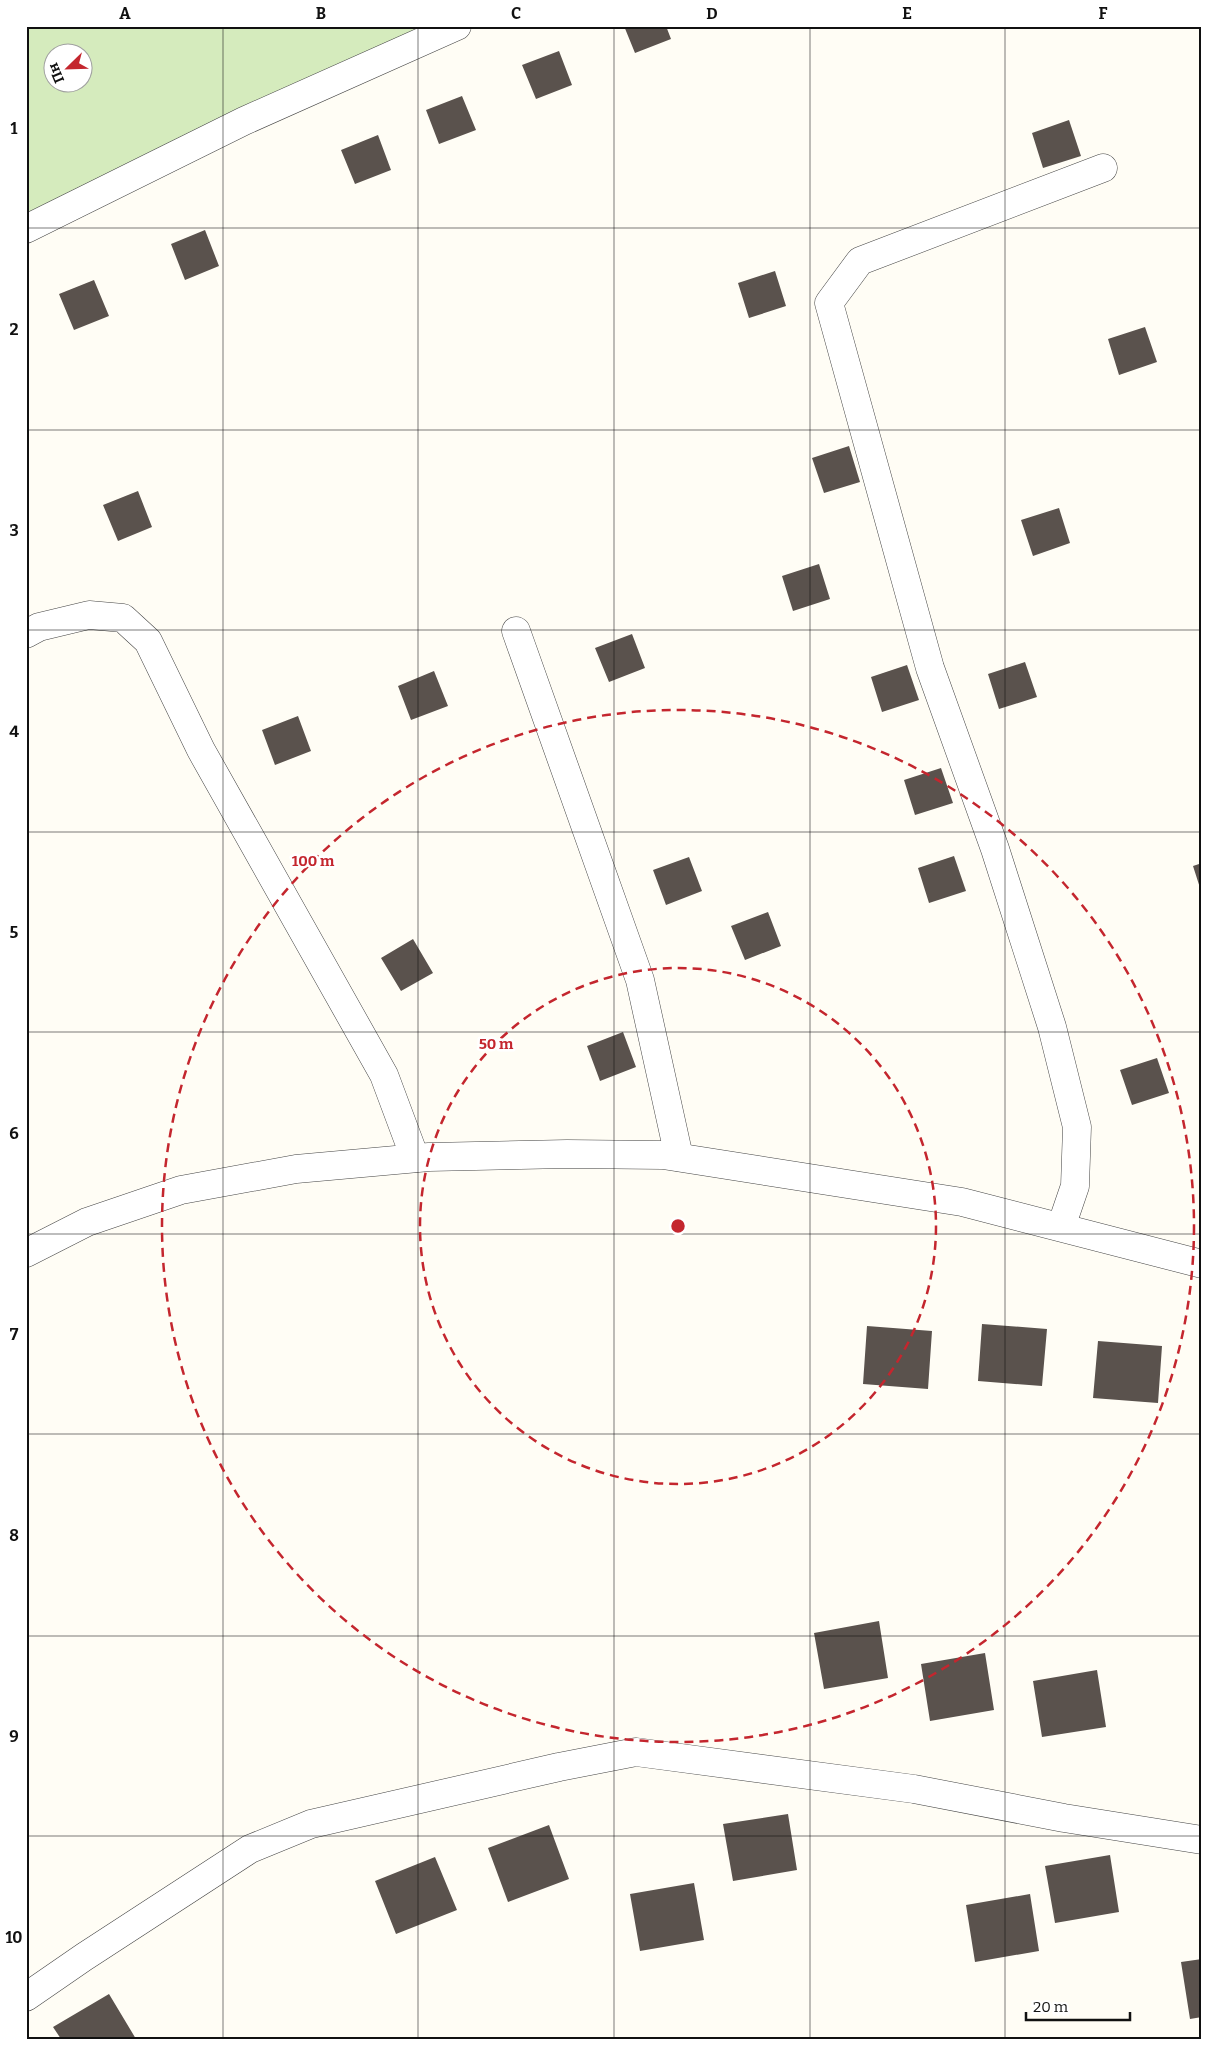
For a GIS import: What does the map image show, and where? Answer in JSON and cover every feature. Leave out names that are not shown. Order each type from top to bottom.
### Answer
[{"type":"street","points":[[26,229],[244,121],[457,26]]},
{"type":"street","points":[[1061,1227],[1075,1186],[1077,1127],[1052,1027],[995,850],[930,668],[829,303],[860,261],[1103,168]]},
{"type":"street","points":[[26,634],[39,627],[89,615],[123,618],[148,641],[201,750],[384,1075],[415,1158]]},
{"type":"street","points":[[516,631],[640,980],[679,1156]]},
{"type":"street","points":[[26,1253],[87,1222],[181,1190],[296,1169],[415,1158],[567,1154],[679,1156],[962,1202],[1202,1264]]},
{"type":"street","points":[[26,1997],[91,1952],[250,1849],[311,1824],[559,1767],[636,1752],[914,1789],[1064,1818],[1202,1840]]},
{"type":"green space","points":[[26,26],[457,26],[26,229]]},
{"type":"building","points":[[624,26],[666,26],[671,39],[635,53]]},
{"type":"building","points":[[559,51],[572,85],[536,99],[522,65]]},
{"type":"building","points":[[462,96],[476,130],[439,144],[426,110]]},
{"type":"building","points":[[1069,120],[1081,156],[1043,168],[1032,133]]},
{"type":"building","points":[[378,135],[391,170],[355,184],[341,150]]},
{"type":"building","points":[[205,230],[219,266],[185,280],[171,244]]},
{"type":"building","points":[[775,271],[786,306],[749,318],[738,283]]},
{"type":"building","points":[[94,280],[109,316],[74,330],[59,294]]},
{"type":"building","points":[[1145,327],[1157,362],[1119,375],[1108,339]]},
{"type":"building","points":[[849,446],[860,482],[824,493],[812,458]]},
{"type":"building","points":[[138,491],[152,527],[118,541],[103,505]]},
{"type":"building","points":[[1059,508],[1070,543],[1033,556],[1021,520]]},
{"type":"building","points":[[819,564],[830,599],[793,611],[782,576]]},
{"type":"building","points":[[632,634],[645,668],[609,682],[595,648]]},
{"type":"building","points":[[1025,662],[1037,697],[999,709],[988,674]]},
{"type":"building","points":[[907,665],[919,700],[882,712],[871,677]]},
{"type":"building","points":[[434,671],[448,706],[411,720],[398,686]]},
{"type":"building","points":[[298,716],[311,751],[275,765],[262,730]]},
{"type":"building","points":[[941,768],[953,803],[915,815],[904,780]]},
{"type":"building","points":[[954,856],[966,891],[929,903],[918,868]]},
{"type":"building","points":[[689,857],[702,891],[666,905],[653,870]]},
{"type":"building","points":[[1202,863],[1202,891],[1201,891],[1193,866]]},
{"type":"building","points":[[768,912],[781,946],[745,960],[731,926]]},
{"type":"building","points":[[413,939],[433,973],[401,991],[381,958]]},
{"type":"building","points":[[623,1032],[636,1067],[600,1081],[587,1046]]},
{"type":"building","points":[[1157,1058],[1169,1093],[1132,1105],[1120,1070]]},
{"type":"building","points":[[982,1324],[1047,1329],[1042,1386],[978,1381]]},
{"type":"building","points":[[867,1326],[932,1331],[928,1389],[863,1384]]},
{"type":"building","points":[[1098,1341],[1162,1346],[1158,1403],[1093,1398]]},
{"type":"building","points":[[879,1621],[888,1678],[824,1689],[814,1633]]},
{"type":"building","points":[[985,1653],[994,1710],[930,1721],[921,1664]]},
{"type":"building","points":[[1097,1670],[1106,1727],[1042,1737],[1033,1681]]},
{"type":"building","points":[[788,1814],[797,1870],[733,1881],[723,1824]]},
{"type":"building","points":[[549,1825],[569,1879],[508,1902],[488,1848]]},
{"type":"building","points":[[1110,1855],[1119,1912],[1055,1923],[1045,1866]]},
{"type":"building","points":[[435,1857],[457,1910],[396,1934],[375,1881]]},
{"type":"building","points":[[694,1883],[704,1940],[640,1951],[630,1894]]},
{"type":"building","points":[[1030,1894],[1039,1951],[975,1962],[966,1905]]},
{"type":"building","points":[[1202,1959],[1202,2017],[1190,2019],[1181,1962]]},
{"type":"building","points":[[109,1994],[136,2039],[61,2039],[53,2027]]}]
